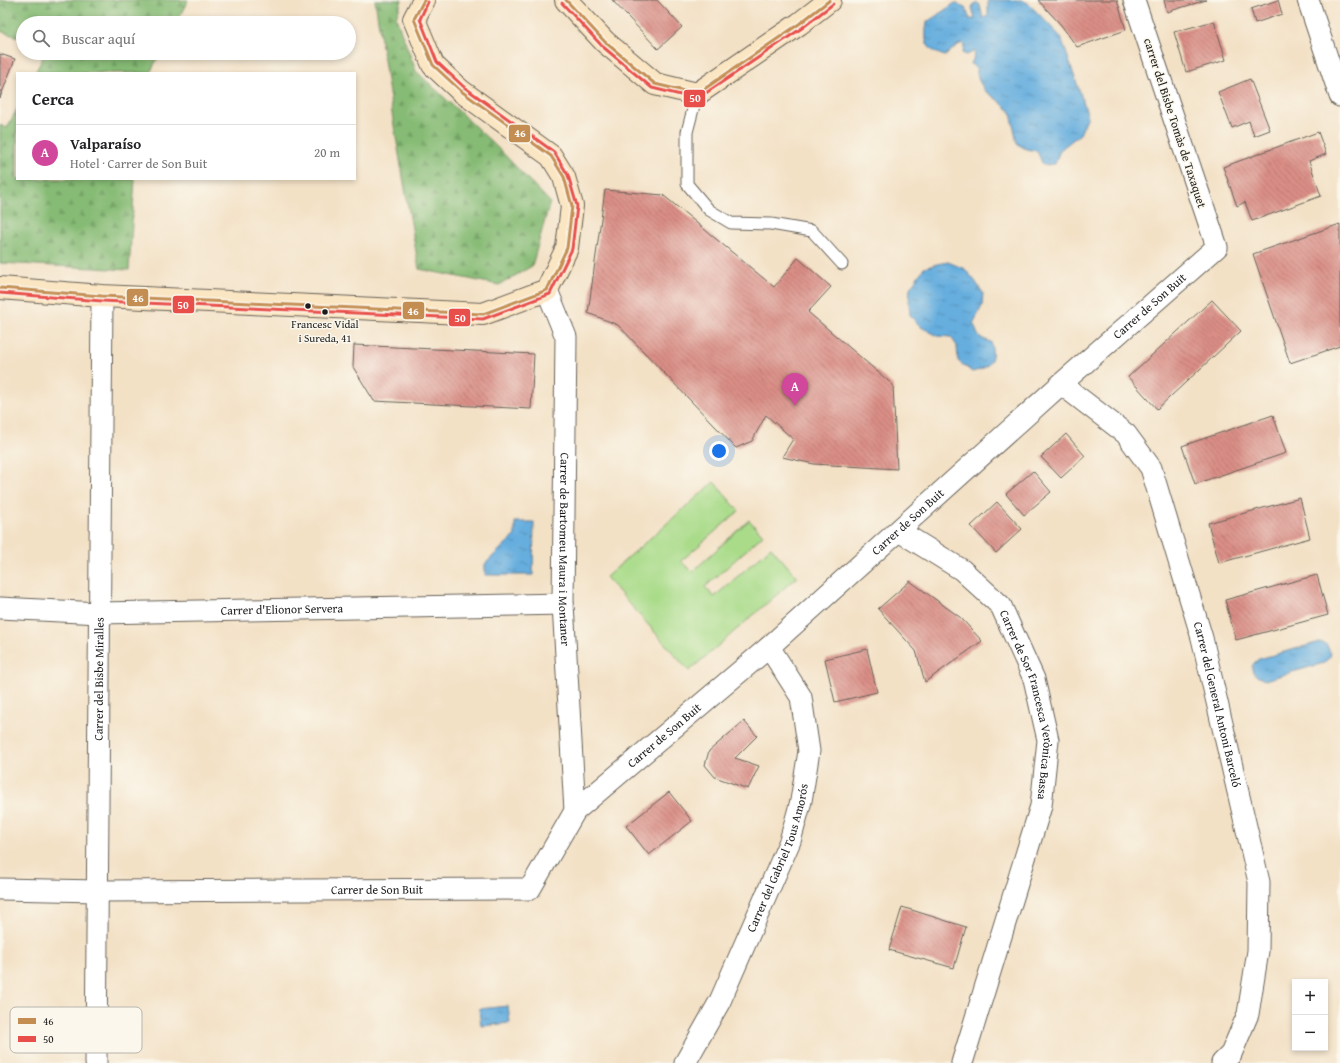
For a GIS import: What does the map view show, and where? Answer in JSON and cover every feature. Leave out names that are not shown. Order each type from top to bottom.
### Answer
[{"type":"street","points":[[0,288],[102,296],[484,314],[547,290],[567,248],[572,206],[564,177],[551,156],[461,91],[433,65],[414,19],[424,0]]},
{"type":"street","points":[[566,0],[605,42],[655,84],[697,94],[799,24],[830,0]]},
{"type":"street","name":"carrer del Bisbe Tomàs de Taxaquet","points":[[1134,0],[1217,247]]},
{"type":"street","points":[[1308,0],[1340,96]]},
{"type":"street","name":"Carrer de Son Buit","points":[[0,889],[98,891],[530,889],[575,811],[769,647],[1060,384],[1217,247]]},
{"type":"street","name":"Carrer de Bartomeu Maura i Montaner","points":[[547,290],[566,337],[564,604],[575,811]]},
{"type":"street","name":"Carrer del Bisbe Miralles","points":[[97,1007],[102,296]]},
{"type":"street","name":"Carrer del General Antoni Barceló","points":[[1060,384],[1126,434],[1151,468],[1202,638],[1259,882],[1258,951],[1248,1014],[1231,1054],[1222,1063]]},
{"type":"street","name":"Carrer de Sor Francesca Verònica Bassa","points":[[899,531],[962,570],[1001,606],[1034,678],[1048,740],[1041,806],[962,1063]]},
{"type":"street","name":"Carrer d'Elionor Servera","points":[[0,608],[100,613],[564,604]]},
{"type":"street","name":"Carrer del Gabriel Tous Amorós","points":[[685,1063],[720,1001],[790,841],[801,801],[809,751],[801,697],[769,647]]},
{"type":"street","name":"Carrer del Bisbe Miralles","points":[[96,1053],[96,1063]]},
{"type":"lane","points":[[697,94],[687,132],[687,184],[709,210],[731,223],[771,224],[812,231],[842,264]]},
{"type":"green space","points":[[0,0],[188,0],[180,16],[16,16],[16,37],[0,31]]},
{"type":"green space","points":[[375,0],[402,0],[396,18],[416,71],[497,147],[550,202],[532,266],[499,285],[419,269],[393,120]]},
{"type":"green space","points":[[42,60],[156,60],[150,72],[36,72]]},
{"type":"green space","points":[[16,111],[16,180],[135,180],[129,270],[0,263],[0,125],[7,128]]},
{"type":"green space","points":[[714,482],[739,511],[681,561],[692,572],[749,520],[763,535],[705,587],[714,597],[771,547],[797,577],[689,671],[606,577]]},
{"type":"water","points":[[988,0],[1021,0],[1028,3],[1061,37],[1088,116],[1080,134],[1060,150],[1055,164],[1043,165],[1037,151],[1026,149],[1017,144],[1011,112],[985,91],[979,81],[976,69],[971,64],[975,51],[967,55],[962,53],[964,48],[963,43],[958,45],[945,56],[933,51],[927,44],[927,22],[955,3],[965,7],[970,19],[975,19],[972,7],[976,2],[980,5],[983,18],[988,16]]},
{"type":"water","points":[[948,262],[965,269],[983,293],[982,306],[973,324],[980,337],[991,342],[992,354],[990,362],[987,365],[972,372],[958,361],[957,346],[951,337],[938,336],[921,327],[910,315],[910,288],[924,268]]},
{"type":"water","points":[[515,522],[534,522],[533,575],[485,575],[485,564],[515,535]]},
{"type":"water","points":[[1320,642],[1327,645],[1331,655],[1324,663],[1265,680],[1254,674],[1252,668],[1253,665],[1259,659]]},
{"type":"water","points":[[508,1006],[510,1023],[481,1026],[479,1009]]},
{"type":"building","points":[[612,0],[657,0],[682,27],[658,49]]},
{"type":"building","points":[[1038,0],[1117,0],[1126,30],[1077,47],[1061,25]]},
{"type":"building","points":[[1164,0],[1206,0],[1167,12]]},
{"type":"building","points":[[1278,0],[1282,14],[1255,23],[1251,9]]},
{"type":"building","points":[[1214,21],[1226,60],[1186,72],[1174,32]]},
{"type":"building","points":[[0,54],[15,59],[0,98]]},
{"type":"building","points":[[1250,79],[1270,130],[1254,136],[1249,121],[1232,128],[1218,92]]},
{"type":"building","points":[[1318,132],[1326,154],[1309,161],[1321,196],[1252,221],[1245,202],[1237,206],[1223,167]]},
{"type":"building","points":[[605,190],[663,195],[774,287],[798,258],[831,287],[808,312],[893,385],[897,469],[814,464],[782,457],[793,439],[766,415],[752,441],[736,448],[618,325],[588,313]]},
{"type":"building","points":[[1340,224],[1340,346],[1290,363],[1253,254]]},
{"type":"building","points":[[1212,300],[1241,331],[1157,409],[1128,377]]},
{"type":"building","points":[[354,345],[534,354],[531,409],[374,401],[353,367]]},
{"type":"building","points":[[1273,415],[1286,453],[1195,484],[1182,446]]},
{"type":"building","points":[[1066,434],[1085,456],[1061,478],[1041,457]]},
{"type":"building","points":[[1033,471],[1051,492],[1024,515],[1006,494]]},
{"type":"building","points":[[1300,498],[1310,538],[1219,563],[1208,523]]},
{"type":"building","points":[[997,502],[1022,529],[996,553],[971,526]]},
{"type":"building","points":[[1317,575],[1328,615],[1236,640],[1225,600]]},
{"type":"building","points":[[910,581],[961,618],[982,641],[925,682],[916,651],[878,609]]},
{"type":"building","points":[[867,649],[877,692],[835,702],[825,659]]},
{"type":"building","points":[[744,721],[757,736],[735,758],[759,766],[748,789],[715,777],[705,765],[709,751]]},
{"type":"building","points":[[669,792],[692,821],[649,855],[626,826]]},
{"type":"building","points":[[902,907],[966,927],[954,968],[889,950]]},
{"type":"transit line","name":"46","points":[[424,0],[414,19],[433,65],[461,91],[551,156],[564,177],[572,206],[567,248],[547,290]]},
{"type":"transit line","name":"46","points":[[566,0],[605,42],[655,84],[697,94],[799,24],[830,0]]},
{"type":"transit line","name":"50","points":[[0,293],[102,301],[483,319],[550,294],[572,249],[577,206],[568,175],[554,152],[464,87],[437,62],[420,19],[428,2]]},
{"type":"transit line","name":"50","points":[[562,3],[602,46],[652,88],[697,99],[802,28],[833,4]]},
{"type":"transit line","name":"46","points":[[0,288],[102,296],[483,314],[547,290]]},
{"type":"place","name":"Francesc Vidal i Sureda, 41","points":[[325,312]]},
{"type":"place","name":"Valparaíso","points":[[795,406]]}]
